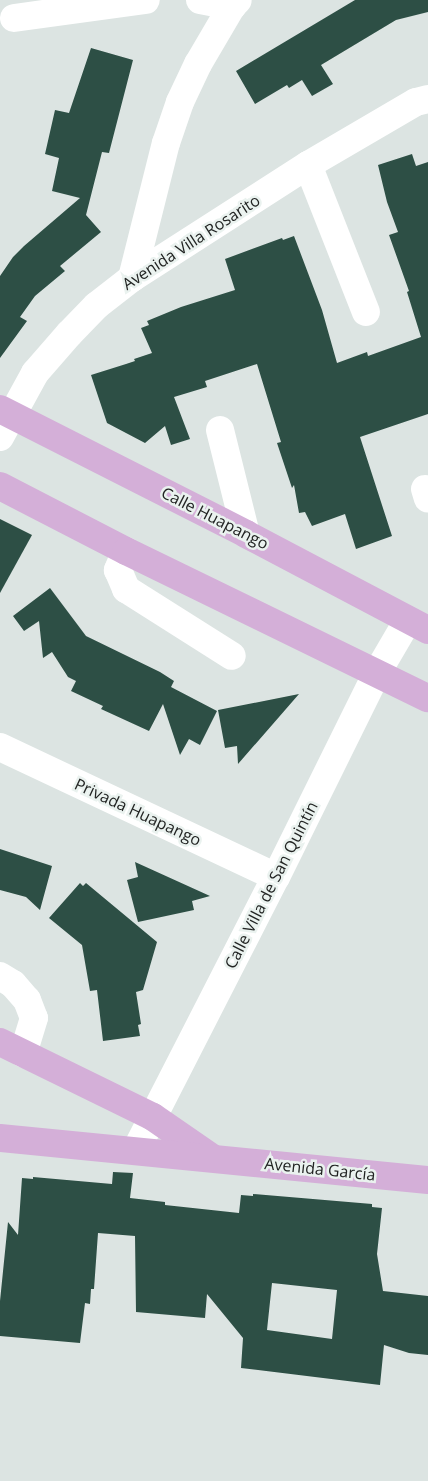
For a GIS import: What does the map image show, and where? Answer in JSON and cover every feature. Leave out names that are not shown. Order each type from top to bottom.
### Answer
[{"type":"main road","name":"Calle Huapango","points":[[4,420],[246,534],[418,625]]},
{"type":"main road","points":[[0,486],[126,551],[428,698]]},
{"type":"main road","name":"Avenida García","points":[[11,1047],[153,1117],[212,1158]]},
{"type":"main road","name":"Avenida García","points":[[0,1138],[428,1180]]},
{"type":"street","points":[[14,18],[146,0]]},
{"type":"street","points":[[132,278],[166,143],[180,102],[198,64],[235,3],[200,0]]},
{"type":"street","name":"Avenida Villa Rosarito","points":[[4,420],[35,373],[68,334],[96,306],[132,278],[308,165],[416,102],[428,99]]},
{"type":"street","points":[[308,165],[366,312]]},
{"type":"street","points":[[220,430],[246,534]]},
{"type":"street","points":[[126,551],[118,570],[126,589],[232,656]]},
{"type":"street","name":"Calle Villa de San Quintín","points":[[136,1150],[276,877],[377,673],[418,625]]},
{"type":"street","name":"Privada Huapango","points":[[0,747],[276,877]]},
{"type":"street","points":[[0,976],[13,984],[27,1000],[34,1018],[11,1047]]},
{"type":"building","points":[[355,0],[428,0],[428,12],[396,20],[321,65],[333,84],[312,96],[302,80],[289,88],[287,85],[255,104],[236,71]]},
{"type":"building","points":[[91,48],[133,60],[109,153],[102,152],[86,215],[101,232],[60,266],[65,271],[35,296],[20,317],[27,321],[0,358],[0,276],[13,257],[24,246],[80,198],[52,191],[59,158],[45,154],[55,110],[69,113]]},
{"type":"building","points":[[412,154],[416,166],[428,162],[428,414],[360,437],[392,536],[356,549],[345,514],[312,526],[305,512],[299,513],[294,485],[292,488],[277,443],[281,442],[257,364],[205,381],[207,387],[174,397],[190,439],[171,445],[165,426],[145,443],[107,423],[91,375],[135,361],[134,359],[152,353],[141,328],[149,325],[147,321],[181,307],[235,290],[225,259],[282,238],[283,240],[294,236],[322,310],[337,363],[367,352],[368,356],[421,337],[407,292],[409,291],[389,235],[398,232],[387,202],[378,165]]},
{"type":"building","points":[[0,519],[32,535],[0,593]]},
{"type":"building","points":[[50,588],[86,636],[160,672],[174,681],[171,687],[217,711],[200,745],[189,739],[180,755],[163,704],[149,731],[101,709],[103,706],[71,691],[76,681],[68,677],[52,652],[43,658],[39,621],[24,631],[13,616]]},
{"type":"building","points":[[299,694],[238,764],[237,746],[225,748],[218,710]]},
{"type":"building","points":[[0,849],[52,866],[40,910],[26,897],[0,890]]},
{"type":"building","points":[[135,862],[210,896],[192,901],[194,910],[138,922],[127,880],[138,877]]},
{"type":"building","points":[[80,883],[83,886],[86,883],[157,942],[143,990],[136,992],[141,1024],[138,1025],[140,1036],[103,1041],[97,990],[90,991],[82,945],[49,918]]},
{"type":"building","points":[[113,1172],[133,1173],[130,1198],[165,1202],[165,1205],[239,1213],[241,1195],[253,1196],[253,1194],[372,1204],[372,1207],[382,1208],[377,1254],[383,1291],[428,1296],[428,1355],[409,1353],[384,1345],[380,1385],[241,1368],[243,1338],[207,1294],[205,1318],[136,1312],[135,1236],[98,1233],[94,1289],[91,1289],[90,1304],[85,1303],[80,1343],[0,1336],[0,1301],[8,1222],[18,1235],[22,1178],[33,1179],[33,1177],[112,1184]],"holes":[[[272,1283],[337,1290],[332,1339],[267,1330]]]}]
